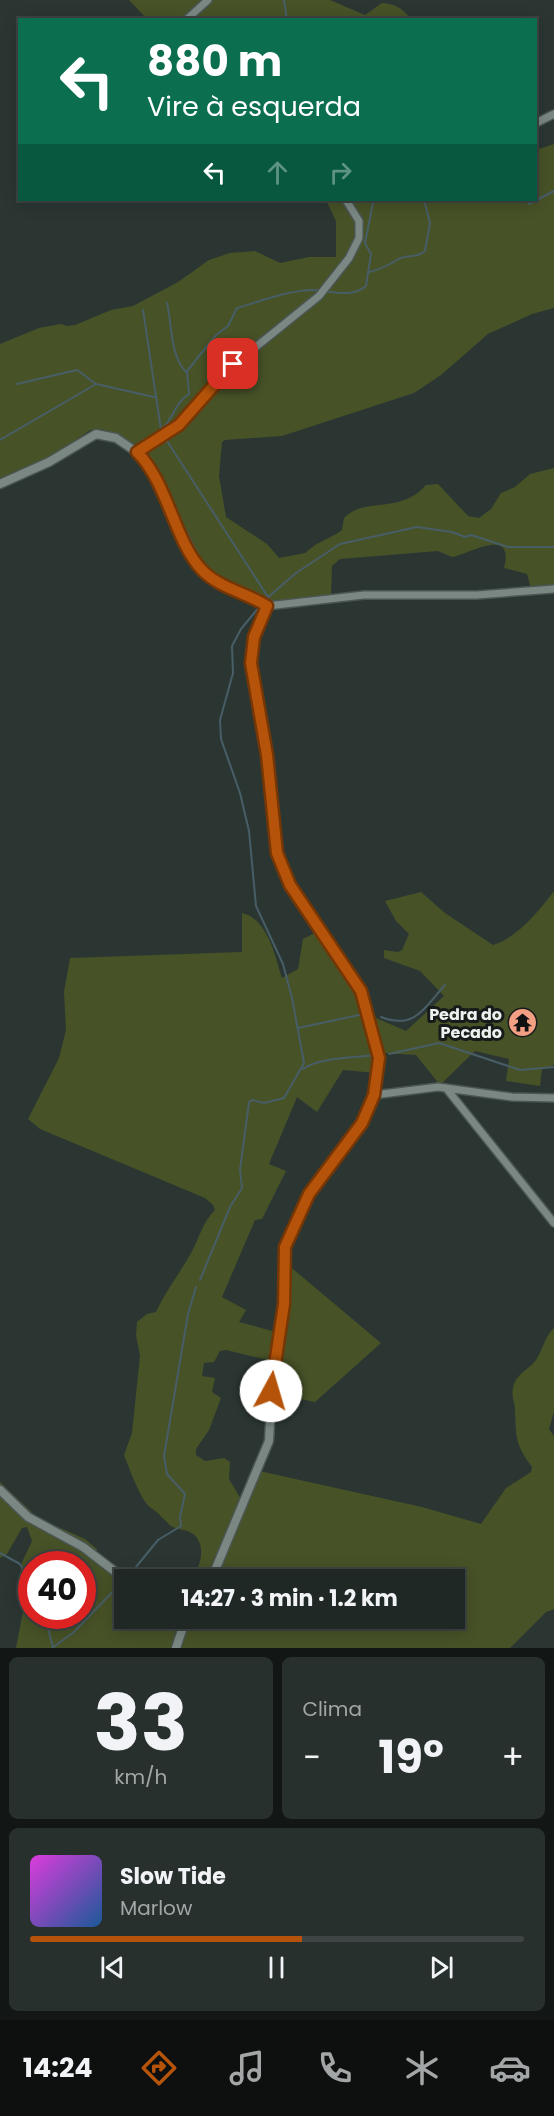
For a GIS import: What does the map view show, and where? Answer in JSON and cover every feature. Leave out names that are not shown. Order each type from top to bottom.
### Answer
[{"type":"street","points":[[188,18],[208,0]]},
{"type":"street","points":[[537,122],[554,114]]},
{"type":"street","points":[[137,452],[179,425],[226,371],[319,296],[349,258],[360,234],[359,221],[347,201]]},
{"type":"street","points":[[0,484],[49,462],[96,434],[111,436],[137,452],[153,474],[200,568],[214,580],[267,606],[364,595],[477,595],[554,589]]},
{"type":"street","points":[[216,1569],[269,1441],[272,1375],[284,1304],[285,1247],[309,1194],[358,1129],[374,1095],[379,1058],[361,991],[290,885],[276,845],[267,755],[251,663],[254,637],[267,606]]},
{"type":"street","points":[[374,1095],[446,1088],[512,1097],[554,1098]]},
{"type":"street","points":[[446,1088],[554,1222]]},
{"type":"street","points":[[0,1490],[28,1517],[83,1547],[114,1570]]},
{"type":"street","points":[[176,1648],[180,1629]]},
{"type":"green space","points":[[129,0],[330,0],[365,15],[382,3],[398,7],[410,18],[146,18]]},
{"type":"green space","points":[[554,144],[554,308],[532,314],[488,334],[441,375],[414,393],[282,436],[225,440],[222,442],[219,476],[226,517],[267,544],[279,558],[305,553],[338,533],[342,530],[344,518],[352,511],[405,500],[426,485],[438,484],[468,516],[479,518],[491,509],[501,493],[515,487],[530,474],[554,468],[554,588],[531,589],[527,574],[504,568],[506,555],[503,548],[488,545],[452,557],[438,551],[340,559],[332,566],[331,596],[273,604],[272,601],[265,602],[207,572],[200,564],[177,513],[147,458],[136,446],[101,429],[90,430],[55,455],[0,481],[0,344],[39,328],[61,324],[75,325],[111,310],[133,306],[178,282],[209,260],[230,253],[255,251],[280,263],[309,257],[336,257],[336,221],[326,201],[537,201],[537,150]]},
{"type":"green space","points":[[554,891],[554,1065],[542,1069],[540,1086],[506,1081],[509,1059],[475,1051],[440,1085],[416,1055],[382,1053],[374,1017],[406,1031],[444,996],[420,971],[384,958],[384,950],[398,952],[402,950],[409,934],[396,921],[385,901],[421,892],[445,913],[493,945],[519,930],[535,915]]},
{"type":"green space","points":[[242,913],[251,917],[264,930],[282,978],[298,969],[303,939],[315,933],[323,937],[361,997],[376,1061],[376,1073],[343,1070],[317,1112],[297,1097],[269,1164],[286,1171],[262,1219],[255,1220],[222,1297],[246,1310],[239,1322],[276,1332],[272,1361],[226,1350],[220,1351],[214,1362],[204,1363],[202,1376],[215,1378],[212,1392],[221,1398],[209,1430],[196,1449],[196,1455],[205,1461],[224,1458],[230,1462],[229,1479],[241,1499],[210,1569],[197,1569],[201,1550],[197,1539],[191,1532],[171,1526],[147,1504],[135,1483],[124,1455],[132,1433],[140,1356],[136,1335],[137,1322],[147,1314],[156,1312],[215,1210],[205,1198],[40,1129],[28,1119],[59,1058],[66,1030],[64,992],[70,958],[242,952]]},
{"type":"green space","points":[[287,1264],[381,1343],[315,1402],[275,1394]]},
{"type":"green space","points":[[554,1328],[554,1412],[549,1429],[554,1436],[554,1609],[546,1612],[510,1648],[180,1648],[187,1629],[465,1629],[465,1569],[219,1569],[259,1471],[422,1507],[481,1524],[506,1488],[531,1472],[532,1467],[518,1441],[513,1388],[518,1377],[536,1360]]},
{"type":"green space","points":[[0,1482],[38,1518],[85,1539],[97,1549],[96,1553],[96,1551],[27,1551],[32,1541],[27,1527],[22,1528],[7,1554],[0,1558]]},
{"type":"green space","points":[[96,1558],[114,1573],[114,1629],[175,1629],[173,1648],[16,1648],[20,1629],[96,1629]]},
{"type":"waterway","points":[[284,0],[287,18]]},
{"type":"waterway","points":[[537,200],[554,191]]},
{"type":"waterway","points":[[161,429],[180,402],[189,394],[187,371],[216,335],[228,326],[237,308],[292,292],[311,290],[347,293],[366,286],[371,254],[365,243],[372,201]]},
{"type":"waterway","points":[[370,272],[400,258],[418,255],[425,251],[430,223],[424,201]]},
{"type":"waterway","points":[[528,201],[529,204],[535,201]]},
{"type":"waterway","points":[[167,303],[174,349],[186,372]]},
{"type":"waterway","points":[[143,310],[161,430]]},
{"type":"waterway","points":[[17,384],[77,370],[96,384],[154,397]]},
{"type":"waterway","points":[[0,440],[96,384]]},
{"type":"waterway","points":[[167,441],[268,597]]},
{"type":"waterway","points":[[266,599],[296,573],[340,544],[417,527],[452,532],[465,537],[471,535],[508,547],[554,547]]},
{"type":"waterway","points":[[200,1280],[230,1207],[242,1188],[240,1170],[249,1102],[252,1100],[264,1103],[284,1098],[304,1063],[283,964],[256,906],[249,831],[240,793],[221,739],[220,720],[233,673],[232,646],[241,629],[260,606]]},
{"type":"waterway","points":[[381,1017],[402,1021],[411,1019],[424,1009],[445,985]]},
{"type":"waterway","points":[[298,1028],[364,1014]]},
{"type":"waterway","points":[[389,1054],[439,1043],[520,1070],[554,1067]]},
{"type":"waterway","points":[[303,1069],[328,1060],[376,1055]]},
{"type":"waterway","points":[[134,1569],[158,1540],[181,1526],[180,1517],[185,1494],[167,1474],[164,1456],[188,1314],[196,1287]]},
{"type":"waterway","points":[[0,1553],[18,1563]]},
{"type":"waterway","points":[[52,1648],[74,1632],[114,1590]]},
{"type":"waterway","points":[[48,1629],[53,1648]]},
{"type":"place","name":"Pedra do Pecado","points":[[523,1023]]},
{"type":"route","points":[[233,364],[179,425],[137,452],[153,474],[200,568],[214,580],[267,606],[268,609],[254,637],[251,663],[267,755],[277,853],[290,885],[361,991],[379,1058],[374,1095],[362,1123],[309,1194],[287,1240],[283,1270],[284,1304],[271,1391]]}]
